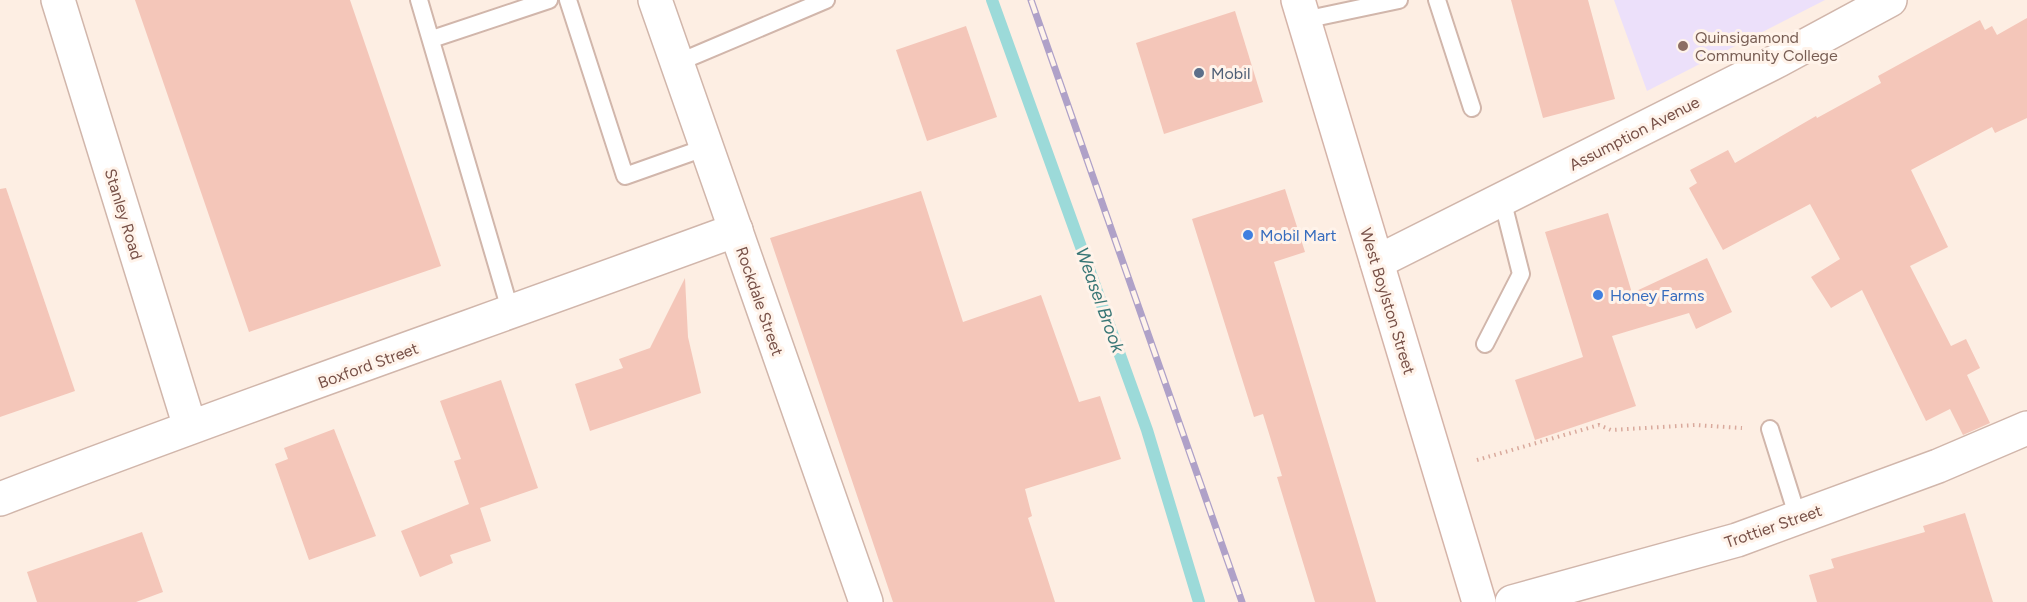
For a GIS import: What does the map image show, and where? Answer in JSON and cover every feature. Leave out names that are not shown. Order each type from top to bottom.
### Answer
[{"type":"street","name":"Stanley Road","points":[[58,0],[190,427]]},
{"type":"street","name":"Rockdale Street","points":[[655,0],[866,602]]},
{"type":"street","name":"Assumption Avenue","points":[[1377,262],[1779,60],[1890,0]]},
{"type":"street","name":"West Boylston Street","points":[[1301,10],[1479,602]]},
{"type":"street","name":"Boxford Street","points":[[0,499],[190,427],[736,230]]},
{"type":"street","name":"Trottier Street","points":[[1512,602],[1737,540],[1938,466],[2027,428]]},
{"type":"lane","points":[[419,0],[511,313]]},
{"type":"lane","points":[[432,39],[549,0]]},
{"type":"lane","points":[[568,0],[625,176],[707,147]]},
{"type":"lane","points":[[677,63],[826,0]]},
{"type":"lane","points":[[1301,10],[1399,0]]},
{"type":"lane","points":[[1437,0],[1472,108]]},
{"type":"lane","points":[[1485,344],[1521,274],[1502,199]]},
{"type":"lane","points":[[1770,429],[1798,518]]},
{"type":"path","points":[[1477,460],[1599,425],[1611,430],[1695,425],[1770,429]]},
{"type":"shaded area","name":"Quinsigamond Community College","points":[[1614,0],[1825,0],[1647,91]]},
{"type":"building","points":[[135,0],[350,0],[441,266],[249,332]]},
{"type":"building","points":[[1511,0],[1588,0],[1615,99],[1543,118]]},
{"type":"building","name":"Mobil","points":[[1235,11],[1263,102],[1164,134],[1136,43]]},
{"type":"building","points":[[2027,18],[2027,118],[1995,133],[1992,127],[1911,170],[1948,247],[1910,266],[1951,346],[1966,339],[1980,368],[1967,375],[1990,423],[1963,435],[1950,409],[1926,421],[1862,290],[1831,308],[1811,277],[1840,259],[1810,204],[1723,250],[1689,188],[1697,183],[1690,170],[1728,150],[1735,163],[1816,116],[1817,118],[1881,83],[1878,76],[1980,20],[1985,30],[1992,26],[1997,35]]},
{"type":"building","points":[[966,26],[997,117],[927,141],[896,50]]},
{"type":"building","points":[[6,188],[75,391],[0,417],[0,189]]},
{"type":"building","points":[[1285,189],[1305,252],[1274,262],[1376,602],[1315,602],[1277,477],[1282,476],[1263,414],[1254,417],[1192,219]]},
{"type":"building","points":[[921,191],[963,322],[1041,295],[1079,402],[1100,396],[1121,459],[1025,489],[1032,516],[1028,518],[1055,602],[893,602],[770,238]]},
{"type":"building","points":[[1608,213],[1632,293],[1707,258],[1732,312],[1696,329],[1689,313],[1612,336],[1636,406],[1535,440],[1515,380],[1583,357],[1545,232]]},
{"type":"building","points":[[685,278],[688,337],[701,393],[590,431],[575,384],[623,368],[619,359],[650,348]]},
{"type":"building","points":[[501,380],[538,488],[480,508],[491,541],[450,555],[453,563],[420,577],[401,531],[469,504],[454,461],[461,459],[440,401]]},
{"type":"building","points":[[334,429],[376,536],[309,560],[275,464],[288,459],[284,448]]},
{"type":"building","points":[[1965,513],[1993,602],[1817,602],[1809,575],[1834,568],[1831,559],[1925,532],[1923,526]]},
{"type":"building","points":[[142,532],[163,592],[136,602],[37,602],[27,572]]},
{"type":"waterway","name":"Weasel Brook","points":[[992,0],[1147,430],[1199,602]]},
{"type":"railway","points":[[1031,0],[1242,602]]},
{"type":"place","name":"Quinsigamond Community College","points":[[1683,46]]},
{"type":"place","name":"Mobil","points":[[1199,73]]},
{"type":"place","name":"Mobil Mart","points":[[1248,235]]},
{"type":"place","name":"Honey Farms","points":[[1598,295]]}]
